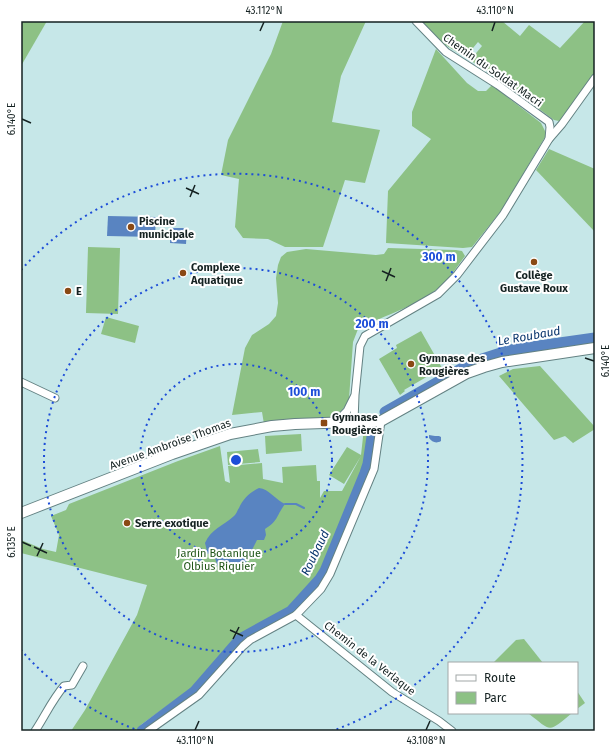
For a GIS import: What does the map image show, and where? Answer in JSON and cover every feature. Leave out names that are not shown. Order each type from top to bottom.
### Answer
[{"type":"street","name":"Chemin du Soldat Macri","points":[[416,21],[446,52],[498,84],[549,122],[549,139]]},
{"type":"street","points":[[352,422],[360,346],[363,339],[438,294],[448,284],[473,255],[502,215],[549,139],[562,124],[595,78]]},
{"type":"street","points":[[148,731],[199,695],[238,651],[250,640],[296,614],[321,589],[330,574],[374,469],[381,421],[467,373],[502,362],[595,348]]},
{"type":"street","points":[[21,382],[55,398]]},
{"type":"street","points":[[336,422],[347,412],[354,395]]},
{"type":"street","points":[[347,412],[352,422]]},
{"type":"street","name":"Avenue Ambroise Thomas","points":[[21,512],[172,454],[230,434],[272,426],[381,421]]},
{"type":"street","name":"Chemin de la Verlaque","points":[[296,614],[392,692],[439,721],[452,731]]},
{"type":"street","points":[[35,731],[54,698],[64,686],[72,685],[83,666]]},
{"type":"green space","points":[[21,21],[47,21],[21,66]]},
{"type":"green space","points":[[283,21],[366,21],[341,76],[332,122],[380,130],[365,183],[345,180],[323,247],[285,247],[268,239],[243,238],[235,227],[239,179],[221,175],[228,140],[271,54]]},
{"type":"green space","points":[[424,21],[502,21],[520,36],[529,25],[560,48],[585,21],[595,21],[595,76],[561,120],[554,120],[492,74],[436,39],[421,24]],"holes":[[[478,42],[482,46],[472,58],[468,54]]]},
{"type":"green space","points":[[436,49],[467,83],[478,91],[486,91],[492,85],[541,123],[545,131],[545,137],[501,211],[472,247],[463,248],[386,243],[388,191],[431,139],[412,126],[412,112]]},
{"type":"green space","points":[[549,149],[595,169],[595,232],[536,170]]},
{"type":"green space","points":[[88,247],[120,248],[118,314],[86,313]]},
{"type":"green space","points":[[388,248],[456,250],[462,251],[465,256],[447,280],[435,291],[414,304],[358,329],[353,342],[349,399],[344,408],[337,414],[331,417],[264,424],[262,412],[232,415],[245,348],[252,335],[269,324],[276,316],[278,303],[276,278],[281,257],[287,252],[306,249],[376,255],[384,254]]},
{"type":"green space","points":[[106,317],[139,326],[135,343],[101,334]]},
{"type":"green space","name":"Gymnase des Rougières","points":[[421,331],[442,368],[404,390],[405,391],[400,395],[379,359],[397,348],[396,345]]},
{"type":"green space","points":[[540,366],[595,427],[595,429],[573,443],[565,436],[554,440],[499,376],[513,369]]},
{"type":"green space","name":"Jardin Botanique Olbius Riquier","points":[[364,428],[369,428],[363,469],[320,572],[289,606],[278,615],[242,634],[231,643],[192,688],[142,724],[135,731],[71,731],[85,710],[137,615],[147,585],[21,553],[21,540],[43,549],[56,552],[59,535],[51,516],[66,510],[69,504],[220,446],[225,481],[230,483],[228,466],[262,463],[263,479],[283,483],[282,467],[316,465],[317,481],[320,481],[320,498],[324,491],[342,491],[361,456],[344,484],[329,475],[347,447],[361,455]]},
{"type":"green space","points":[[301,434],[302,451],[266,454],[265,436]]},
{"type":"green space","points":[[258,449],[260,462],[228,465],[227,452]]},
{"type":"green space","points":[[524,639],[542,662],[494,662],[516,640]]},
{"type":"green space","points":[[578,692],[585,703],[578,708]]},
{"type":"green space","points":[[529,714],[571,714],[554,727],[546,727]]},
{"type":"water","name":"Piscine municipale","points":[[108,216],[156,217],[155,237],[107,236]]},
{"type":"water","points":[[171,228],[187,228],[186,244],[170,243]]},
{"type":"water","points":[[429,435],[441,437],[441,441],[433,441],[429,438]]},
{"type":"water","points":[[259,488],[266,490],[285,504],[275,520],[265,529],[266,535],[264,540],[257,540],[245,564],[226,568],[218,567],[215,558],[210,553],[207,554],[205,552],[207,551],[205,543],[214,531],[235,515],[247,496]]},
{"type":"water","points":[[199,551],[202,561],[193,561],[195,555]]},
{"type":"waterway","name":"Le Roubaud","points":[[385,412],[473,362],[510,350],[595,338]]},
{"type":"waterway","name":"Roubaud","points":[[142,731],[194,692],[240,639],[291,611],[320,579],[325,571],[365,473],[368,464],[373,430]]},
{"type":"waterway","points":[[285,504],[296,504],[304,508]]},
{"type":"waterway","points":[[201,556],[206,553]]},
{"type":"place","name":"Piscine municipale","points":[[131,227]]},
{"type":"place","name":"Collège Gustave Roux","points":[[534,262]]},
{"type":"place","name":"Complexe Aquatique","points":[[183,273]]},
{"type":"place","name":"E","points":[[68,291]]},
{"type":"place","name":"Gymnase des Rougières","points":[[411,364]]},
{"type":"place","name":"Gymnase Rougières","points":[[324,423]]},
{"type":"place","name":"Serre exotique","points":[[127,523]]}]
